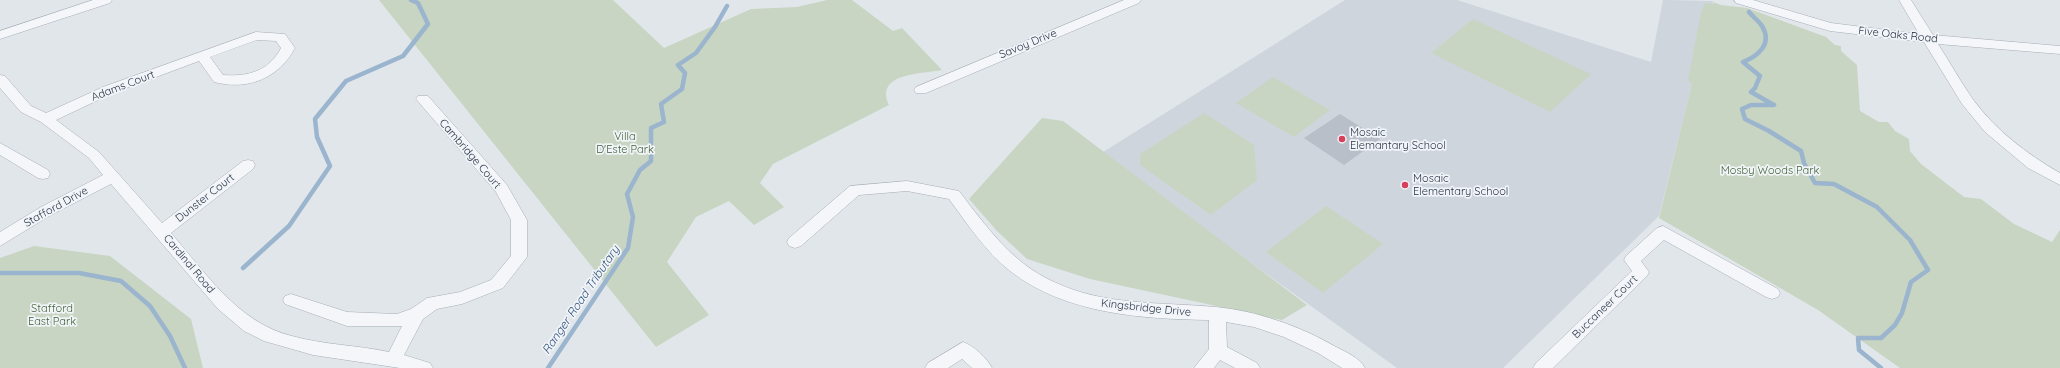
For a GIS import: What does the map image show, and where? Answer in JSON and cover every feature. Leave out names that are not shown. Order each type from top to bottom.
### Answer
[{"type":"street","points":[[0,35],[106,0]]},
{"type":"street","name":"Savoy Drive","points":[[921,90],[1135,0]]},
{"type":"street","name":"Five Oaks Road","points":[[1740,0],[1830,27],[1929,39],[2060,50]]},
{"type":"street","points":[[1905,0],[1968,100],[1990,129],[2034,164],[2060,180]]},
{"type":"street","name":"Adams Court","points":[[46,119],[108,90],[256,36],[280,37],[288,48],[283,62],[267,73],[252,78],[235,81],[219,80],[202,56]]},
{"type":"street","name":"Cardinal Road","points":[[2,84],[26,109],[46,119],[94,154],[224,304],[249,326],[268,336],[290,343],[393,360],[424,368]]},
{"type":"street","name":"Cambridge Court","points":[[291,300],[347,319],[398,321],[417,314],[433,304],[462,298],[497,284],[520,257],[519,220],[502,189],[423,99]]},
{"type":"street","points":[[0,148],[42,174]]},
{"type":"street","name":"Dunster Court","points":[[162,231],[248,165]]},
{"type":"street","name":"Stafford Drive","points":[[0,240],[46,211],[114,176]]},
{"type":"street","name":"Kingsbridge Drive","points":[[795,242],[854,190],[907,186],[954,195],[1000,253],[1026,275],[1052,289],[1080,300],[1110,307],[1217,314],[1253,321],[1306,340],[1328,350],[1356,368]]},
{"type":"street","name":"Buccaneer Court","points":[[1542,368],[1641,272],[1632,260],[1663,232],[1772,292]]},
{"type":"street","points":[[393,360],[417,314]]},
{"type":"street","points":[[1203,368],[1218,351],[1217,314]]},
{"type":"street","points":[[934,368],[963,349],[983,368]]},
{"type":"street","points":[[1218,351],[1251,368]]},
{"type":"shaded area","name":"Mosaic Elementary School","points":[[1345,0],[1457,0],[1651,62],[1663,0],[1713,1],[1659,216],[1503,368],[1397,368],[1100,154]]},
{"type":"green space","name":"Villa D'Este Park","points":[[379,0],[613,0],[664,48],[751,9],[797,7],[827,0],[852,0],[893,31],[902,28],[942,70],[913,74],[894,80],[888,86],[886,94],[889,105],[773,164],[760,183],[784,207],[754,225],[729,201],[696,217],[667,262],[709,315],[656,347]]},
{"type":"green space","name":"Mosby Woods Park","points":[[1713,2],[1721,5],[1747,8],[1826,37],[1835,45],[1841,46],[1841,51],[1857,65],[1860,111],[1879,122],[1888,122],[1895,131],[1909,139],[1910,151],[1921,164],[1964,197],[1981,199],[2014,224],[2052,242],[2060,230],[2060,368],[1900,368],[1818,310],[1659,218],[1692,84],[1688,80],[1701,12],[1705,3],[1713,4]]},
{"type":"green space","points":[[1473,19],[1591,74],[1550,112],[1431,53]]},
{"type":"green space","points":[[1273,77],[1330,110],[1294,137],[1236,103]]},
{"type":"green space","points":[[1204,113],[1254,145],[1257,180],[1211,215],[1140,165],[1140,154]]},
{"type":"green space","points":[[1042,118],[1063,121],[1307,305],[1282,320],[1090,279],[1027,259],[997,231],[969,199]]},
{"type":"green space","points":[[1326,206],[1383,244],[1323,293],[1266,252]]},
{"type":"green space","name":"Stafford East Park","points":[[34,246],[110,256],[191,319],[203,368],[0,368],[0,258]]},
{"type":"building","name":"Mosaic Elemantary School","points":[[1340,114],[1380,139],[1344,165],[1304,138]]},
{"type":"waterway","points":[[243,268],[289,226],[330,166],[317,137],[315,119],[346,81],[403,56],[428,24],[418,3],[411,0]]},
{"type":"waterway","name":"Ranger Road Tributary","points":[[548,368],[628,248],[633,217],[627,194],[640,170],[651,161],[651,128],[664,122],[661,104],[682,89],[685,73],[678,65],[696,53],[715,27],[727,6]]},
{"type":"waterway","points":[[1749,12],[1762,26],[1766,38],[1765,44],[1759,53],[1743,62],[1760,76],[1755,88],[1751,92],[1774,105],[1751,105],[1742,109],[1745,119],[1769,131],[1801,151],[1804,163],[1815,183],[1834,184],[1877,207],[1910,240],[1928,270],[1911,282],[1902,313],[1895,325],[1881,338],[1858,338],[1859,350],[1881,368]]},
{"type":"waterway","points":[[0,273],[79,273],[121,281],[150,306],[170,336],[185,368]]},
{"type":"place","name":"Mosaic Elemantary School","points":[[1342,139]]},
{"type":"place","name":"Mosaic Elementary School","points":[[1405,185]]}]
